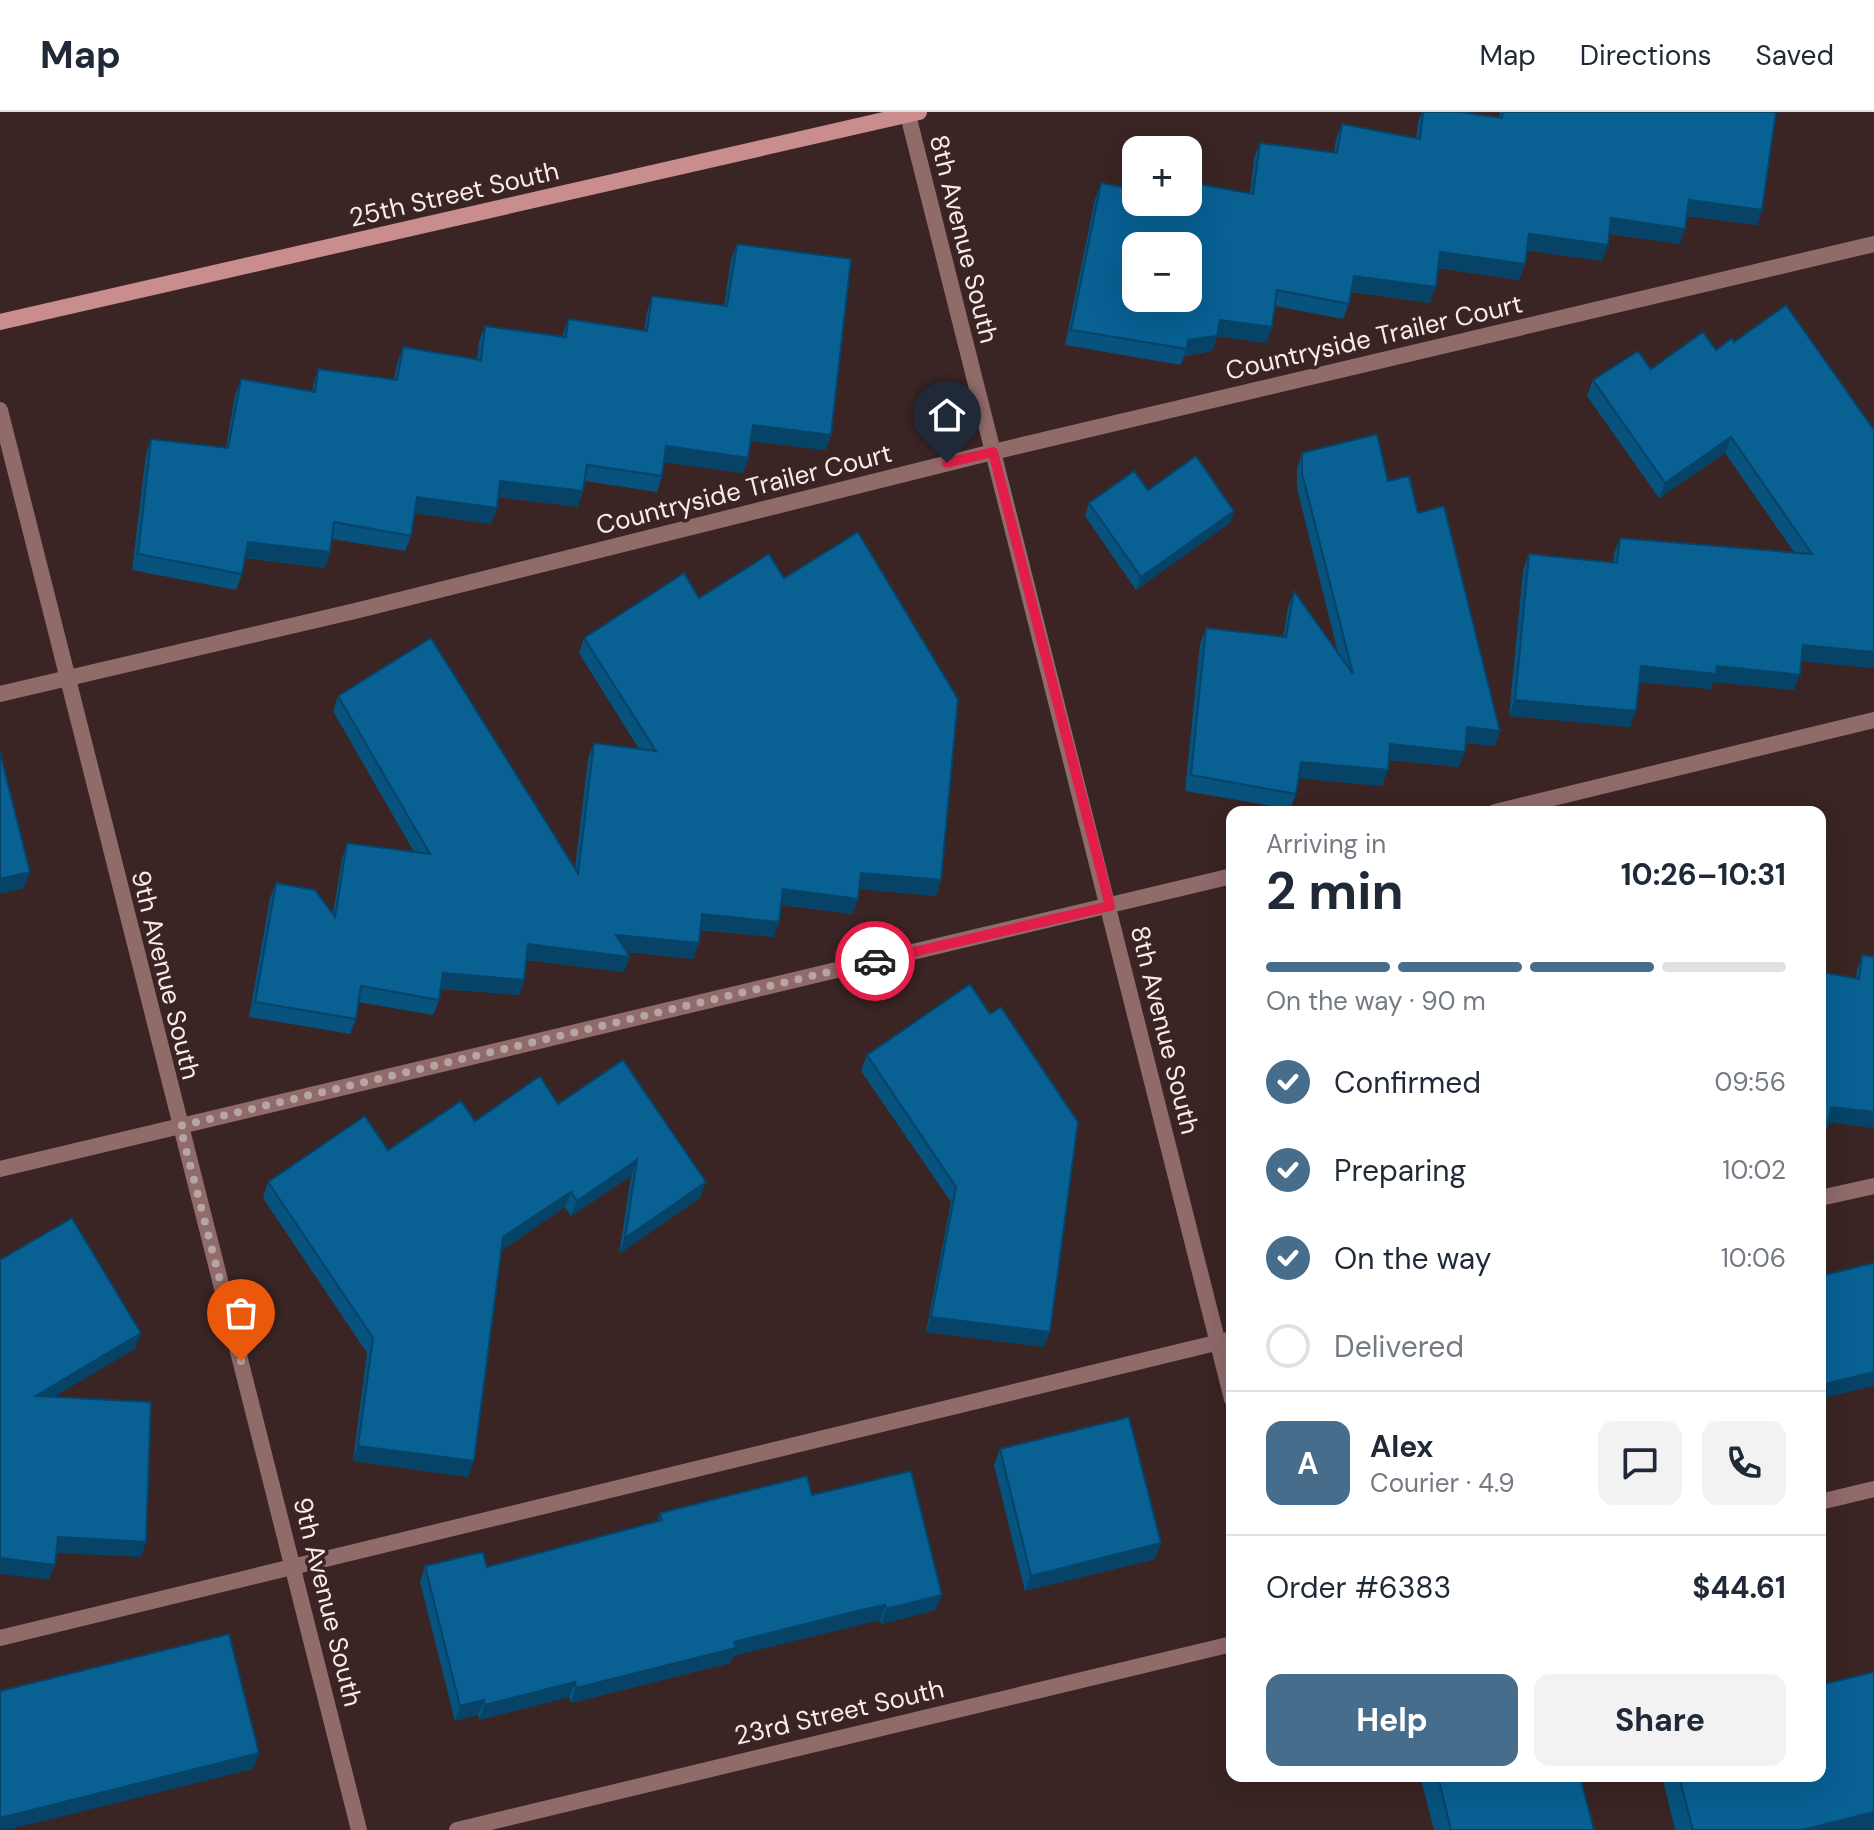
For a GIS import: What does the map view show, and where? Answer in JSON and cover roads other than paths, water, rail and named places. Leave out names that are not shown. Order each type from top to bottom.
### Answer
[{"type":"main road","name":"25th Street South","points":[[0,322],[913,113]]},
{"type":"street","name":"8th Avenue South","points":[[913,113],[993,452],[1225,1341]]},
{"type":"street","name":"Countryside Trailer Court","points":[[0,694],[355,611],[993,452],[1874,244]]},
{"type":"street","name":"9th Avenue South","points":[[0,410],[180,1126],[295,1566],[359,1830]]},
{"type":"street","points":[[1520,806],[1874,720]]},
{"type":"street","points":[[0,1169],[1226,877]]},
{"type":"street","points":[[1826,1197],[1874,1186]]},
{"type":"street","points":[[0,1638],[1225,1341]]},
{"type":"street","points":[[1826,1501],[1874,1489]]},
{"type":"street","name":"23rd Street South","points":[[457,1830],[1226,1645]]}]
